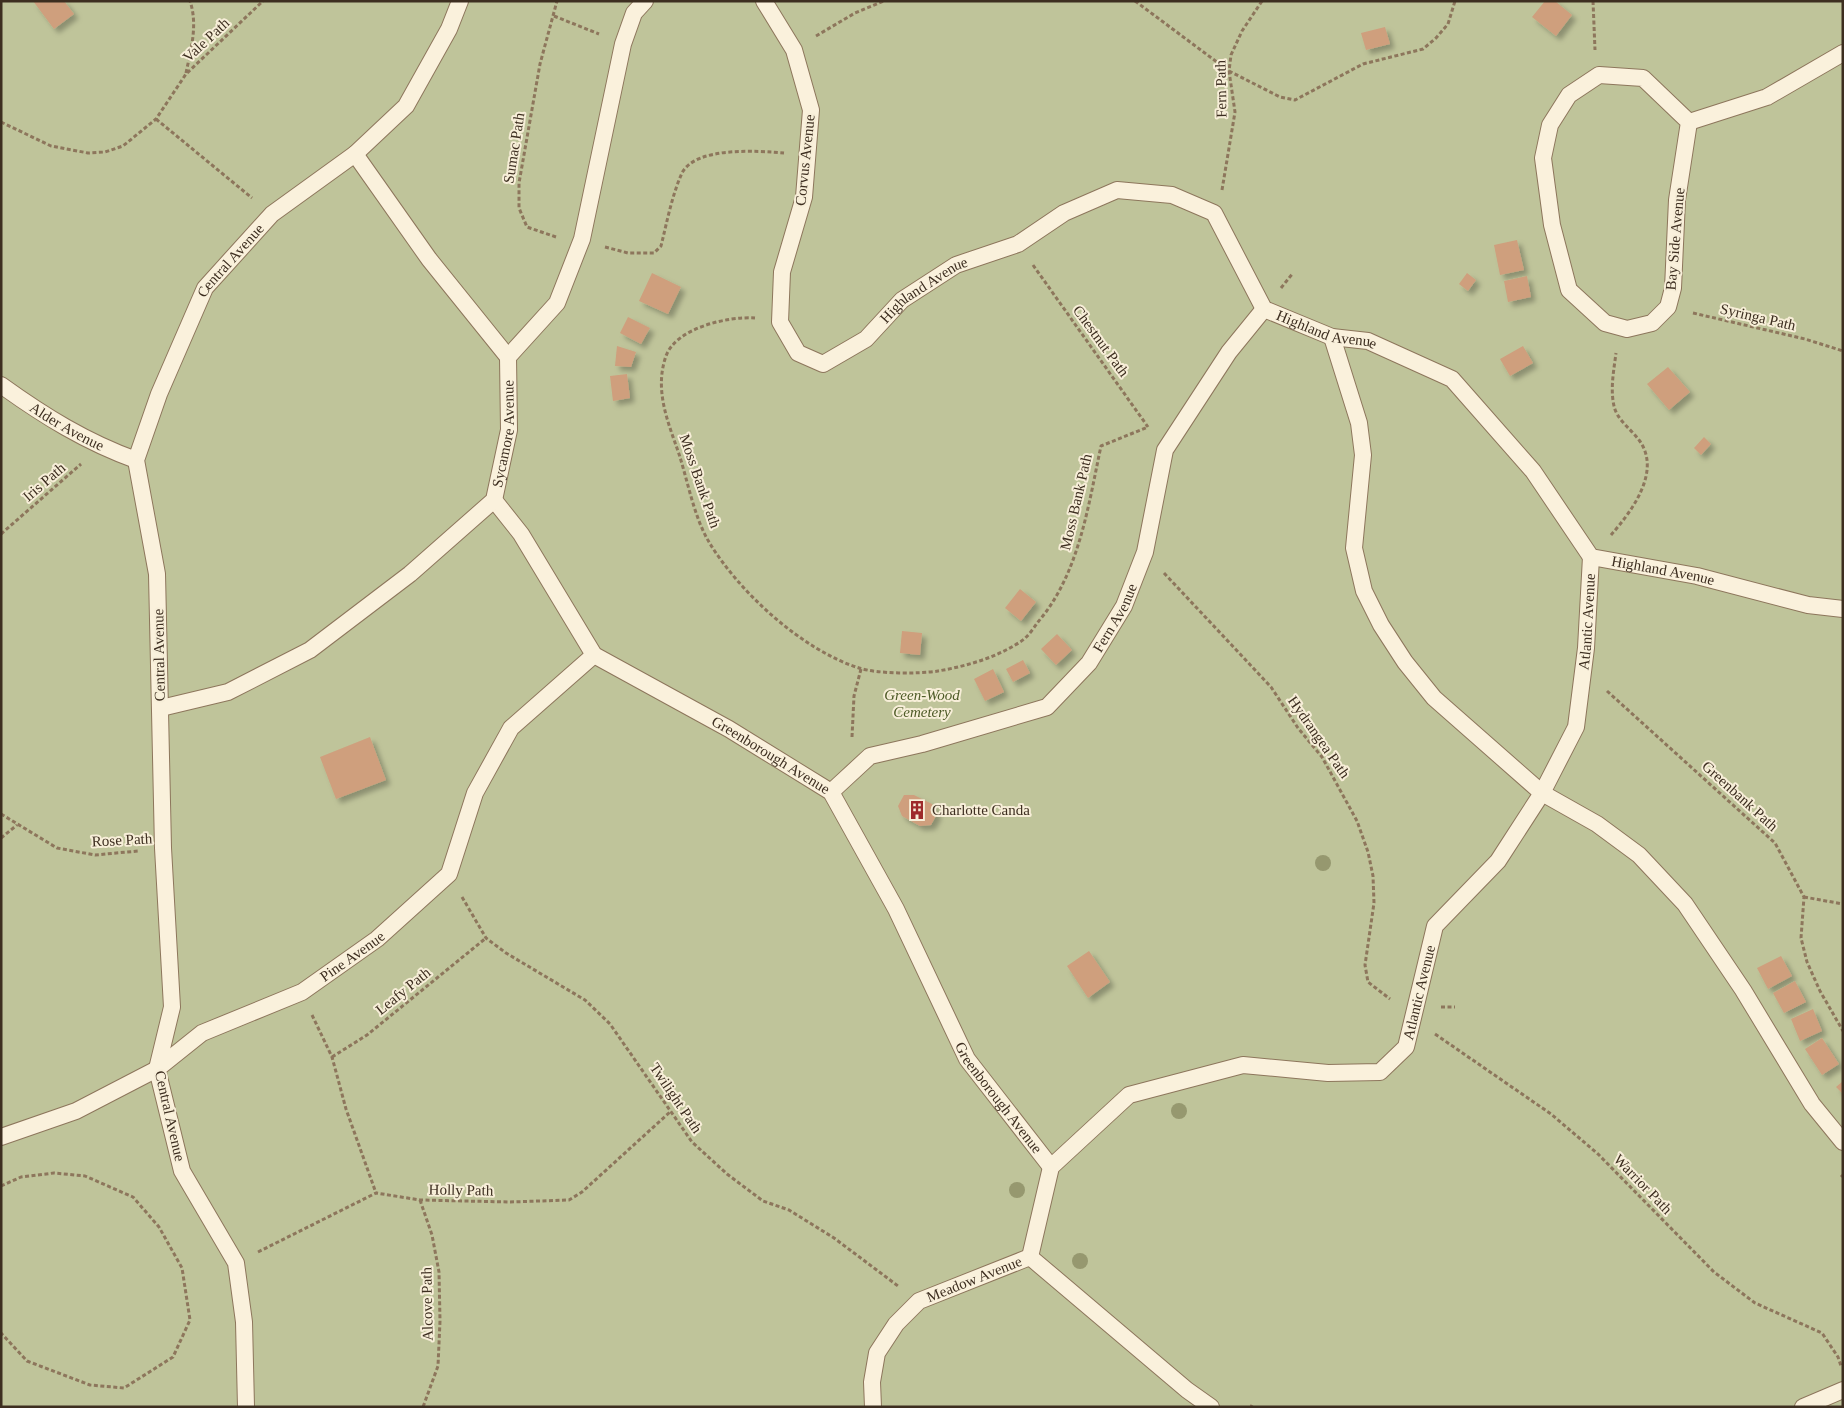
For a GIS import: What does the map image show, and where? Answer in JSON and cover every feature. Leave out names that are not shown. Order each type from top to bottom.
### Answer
[{"type":"lane","name":"Central Avenue","points":[[246,1407],[244,1322],[236,1263],[182,1171],[157,1069],[172,1007],[163,848],[157,574],[136,460],[159,394],[205,288],[272,214],[355,154],[406,106],[449,29],[460,1]]},
{"type":"lane","name":"Sycamore Avenue","points":[[161,708],[228,692],[310,650],[410,574],[494,500],[509,430],[508,357],[558,303],[582,239],[623,44],[634,13],[645,1]]},
{"type":"lane","name":"Corvus Avenue","points":[[764,1],[794,50],[811,110],[804,197],[782,272],[780,322]]},
{"type":"lane","points":[[1621,328],[1605,324],[1569,290],[1552,225],[1543,158],[1550,125],[1569,95],[1599,75],[1643,78],[1689,122],[1767,96],[1843,53]]},
{"type":"lane","name":"Bay Side Avenue","points":[[1621,328],[1627,329],[1652,323],[1668,308],[1673,288],[1677,200],[1689,122]]},
{"type":"lane","points":[[355,154],[429,258],[508,357]]},
{"type":"lane","name":"Highland Avenue","points":[[780,322],[798,353],[823,364],[866,339],[902,300],[956,265],[1018,244],[1064,213],[1117,190],[1172,196],[1214,213],[1264,308],[1332,338],[1368,341],[1452,379],[1534,471],[1591,557],[1697,576],[1808,605],[1843,609]]},
{"type":"lane","name":"Fern Avenue","points":[[831,792],[870,756],[1047,707],[1089,663],[1124,606],[1145,552],[1166,450],[1229,352],[1264,308]]},
{"type":"lane","points":[[1332,338],[1359,423],[1362,447],[1354,548],[1364,591],[1380,625],[1405,662],[1434,698],[1542,793],[1597,824],[1639,855],[1685,904],[1742,990],[1812,1104],[1843,1142]]},
{"type":"lane","name":"Alder Avenue","points":[[1,385],[35,409],[101,448],[136,460]]},
{"type":"lane","points":[[449,874],[475,793],[511,728],[594,655],[522,534],[494,500]]},
{"type":"lane","name":"Atlantic Avenue","points":[[1052,1167],[1129,1095],[1243,1065],[1328,1073],[1380,1072],[1406,1047],[1435,926],[1498,861],[1542,793],[1576,727],[1586,648],[1591,557]]},
{"type":"lane","name":"Greenborough Avenue","points":[[594,655],[729,729],[831,792],[896,909],[967,1059],[1052,1167]]},
{"type":"lane","name":"Pine Avenue","points":[[1,1137],[76,1111],[157,1069],[202,1033],[302,992],[377,939],[449,874]]},
{"type":"lane","points":[[1052,1167],[1030,1257],[1187,1390],[1211,1407]]},
{"type":"lane","name":"Meadow Avenue","points":[[873,1407],[872,1382],[877,1353],[896,1324],[919,1301],[1030,1257]]},
{"type":"lane","points":[[1803,1407],[1843,1390]]},
{"type":"path","points":[[1,122],[51,146],[88,153],[105,152],[123,146],[156,119],[186,74],[194,39],[190,1]]},
{"type":"path","name":"Vale Path","points":[[186,74],[263,1]]},
{"type":"path","name":"Sumac Path","points":[[557,1],[540,64],[519,183],[519,208],[527,227],[562,239],[582,239],[628,253],[654,253],[661,246],[683,171],[695,160],[710,154],[736,152],[807,154]]},
{"type":"path","points":[[794,50],[855,13],[884,1]]},
{"type":"path","points":[[1135,1],[1229,71],[1280,97],[1296,100],[1363,64],[1422,49],[1436,38],[1448,24],[1455,1]]},
{"type":"path","name":"Fern Path","points":[[1214,213],[1224,182],[1235,112],[1229,71],[1231,55],[1242,31],[1262,1]]},
{"type":"path","points":[[1593,1],[1599,75]]},
{"type":"path","points":[[554,16],[623,44]]},
{"type":"path","points":[[156,119],[272,214]]},
{"type":"path","name":"Chestnut Path","points":[[1018,244],[1166,450]]},
{"type":"path","name":"Syringa Path","points":[[1668,308],[1795,337],[1843,351]]},
{"type":"path","name":"Moss Bank Path","points":[[780,322],[752,318],[714,323],[691,330],[677,340],[666,355],[661,399],[697,513],[709,541],[743,587],[788,630],[838,659],[860,669],[921,673],[969,666],[1022,641],[1054,604],[1073,562],[1101,446],[1148,427]]},
{"type":"path","points":[[1591,557],[1628,516],[1644,482],[1648,463],[1646,452],[1620,419],[1614,407],[1615,360],[1621,328]]},
{"type":"path","name":"Iris Path","points":[[1,534],[101,448]]},
{"type":"path","name":"Hydrangea Path","points":[[1145,552],[1271,687],[1298,728],[1322,758],[1341,790],[1365,844],[1373,876],[1374,903],[1365,965],[1368,982],[1414,1017]]},
{"type":"path","points":[[851,741],[854,732],[854,696],[860,669]]},
{"type":"path","name":"Greenbank Path","points":[[1582,669],[1775,843],[1804,897]]},
{"type":"path","name":"Rose Path","points":[[1,814],[57,848],[95,855],[163,848]]},
{"type":"path","points":[[1,838],[17,825]]},
{"type":"path","name":"Twilight Path","points":[[449,874],[486,938],[506,953],[584,1000],[610,1024],[640,1063],[670,1112],[692,1142],[727,1174],[763,1201],[789,1210],[834,1238],[919,1301]]},
{"type":"path","points":[[1843,904],[1804,897],[1801,914],[1803,946],[1820,991],[1843,1031]]},
{"type":"path","name":"Leafy Path","points":[[332,1058],[368,1035],[486,938]]},
{"type":"path","points":[[236,1263],[376,1193],[346,1109],[332,1058],[302,992]]},
{"type":"path","name":"Warrior Path","points":[[1414,1017],[1551,1114],[1598,1154],[1714,1272],[1755,1303],[1822,1333],[1838,1358],[1843,1372]]},
{"type":"path","name":"Holly Path","points":[[376,1193],[420,1200],[510,1202],[569,1200],[582,1192],[670,1112]]},
{"type":"path","points":[[1,1186],[21,1177],[54,1173],[85,1176],[133,1197],[159,1226],[182,1268],[190,1320],[174,1358],[124,1388],[90,1385],[27,1361],[1,1333]]},
{"type":"path","name":"Alcove Path","points":[[420,1200],[432,1235],[439,1272],[440,1321],[438,1366],[423,1407]]},
{"type":"green space","name":"Green-Wood Cemetery","points":[[1,1],[1843,1],[1843,1407],[1,1407]]},
{"type":"building","points":[[33,1],[64,1],[74,14],[54,29]]},
{"type":"building","points":[[1545,1],[1555,1],[1572,15],[1556,36],[1532,17]]},
{"type":"building","points":[[1385,27],[1390,44],[1366,50],[1361,33]]},
{"type":"building","points":[[1517,240],[1524,270],[1500,275],[1494,245]]},
{"type":"building","points":[[652,273],[681,287],[668,314],[639,301]]},
{"type":"building","points":[[1467,273],[1476,280],[1468,291],[1459,284]]},
{"type":"building","points":[[1527,276],[1531,297],[1508,302],[1504,281]]},
{"type":"building","points":[[628,317],[650,328],[641,344],[620,333]]},
{"type":"building","points":[[617,346],[636,352],[631,367],[615,366]]},
{"type":"building","points":[[1523,346],[1533,363],[1510,376],[1500,359]]},
{"type":"building","points":[[1668,367],[1690,392],[1669,410],[1647,384]]},
{"type":"building","points":[[627,374],[630,398],[613,401],[610,376]]},
{"type":"building","points":[[1704,437],[1711,444],[1701,455],[1694,448]]},
{"type":"building","points":[[1020,589],[1036,602],[1021,621],[1005,608]]},
{"type":"building","points":[[902,631],[922,633],[920,655],[900,653]]},
{"type":"building","points":[[1057,634],[1072,650],[1056,665],[1041,649]]},
{"type":"building","points":[[1023,660],[1030,673],[1013,682],[1006,669]]},
{"type":"building","points":[[993,669],[1004,692],[985,701],[974,679]]},
{"type":"building","points":[[370,737],[386,780],[336,799],[320,757]]},
{"type":"building","name":"Charlotte Canda","points":[[904,795],[914,795],[932,804],[937,814],[931,825],[920,826],[902,816],[898,806]]},
{"type":"building","points":[[1089,951],[1110,982],[1088,998],[1067,966]]},
{"type":"building","points":[[1781,956],[1792,976],[1768,989],[1757,968]]},
{"type":"building","points":[[1795,981],[1806,1002],[1784,1013],[1773,993]]},
{"type":"building","points":[[1813,1009],[1822,1031],[1800,1041],[1791,1019]]},
{"type":"building","points":[[1822,1038],[1839,1064],[1822,1075],[1805,1049]]},
{"type":"building","points":[[1843,1081],[1843,1094],[1836,1087]]},
{"type":"place","name":"Charlotte Canda","points":[[917,810]]}]
